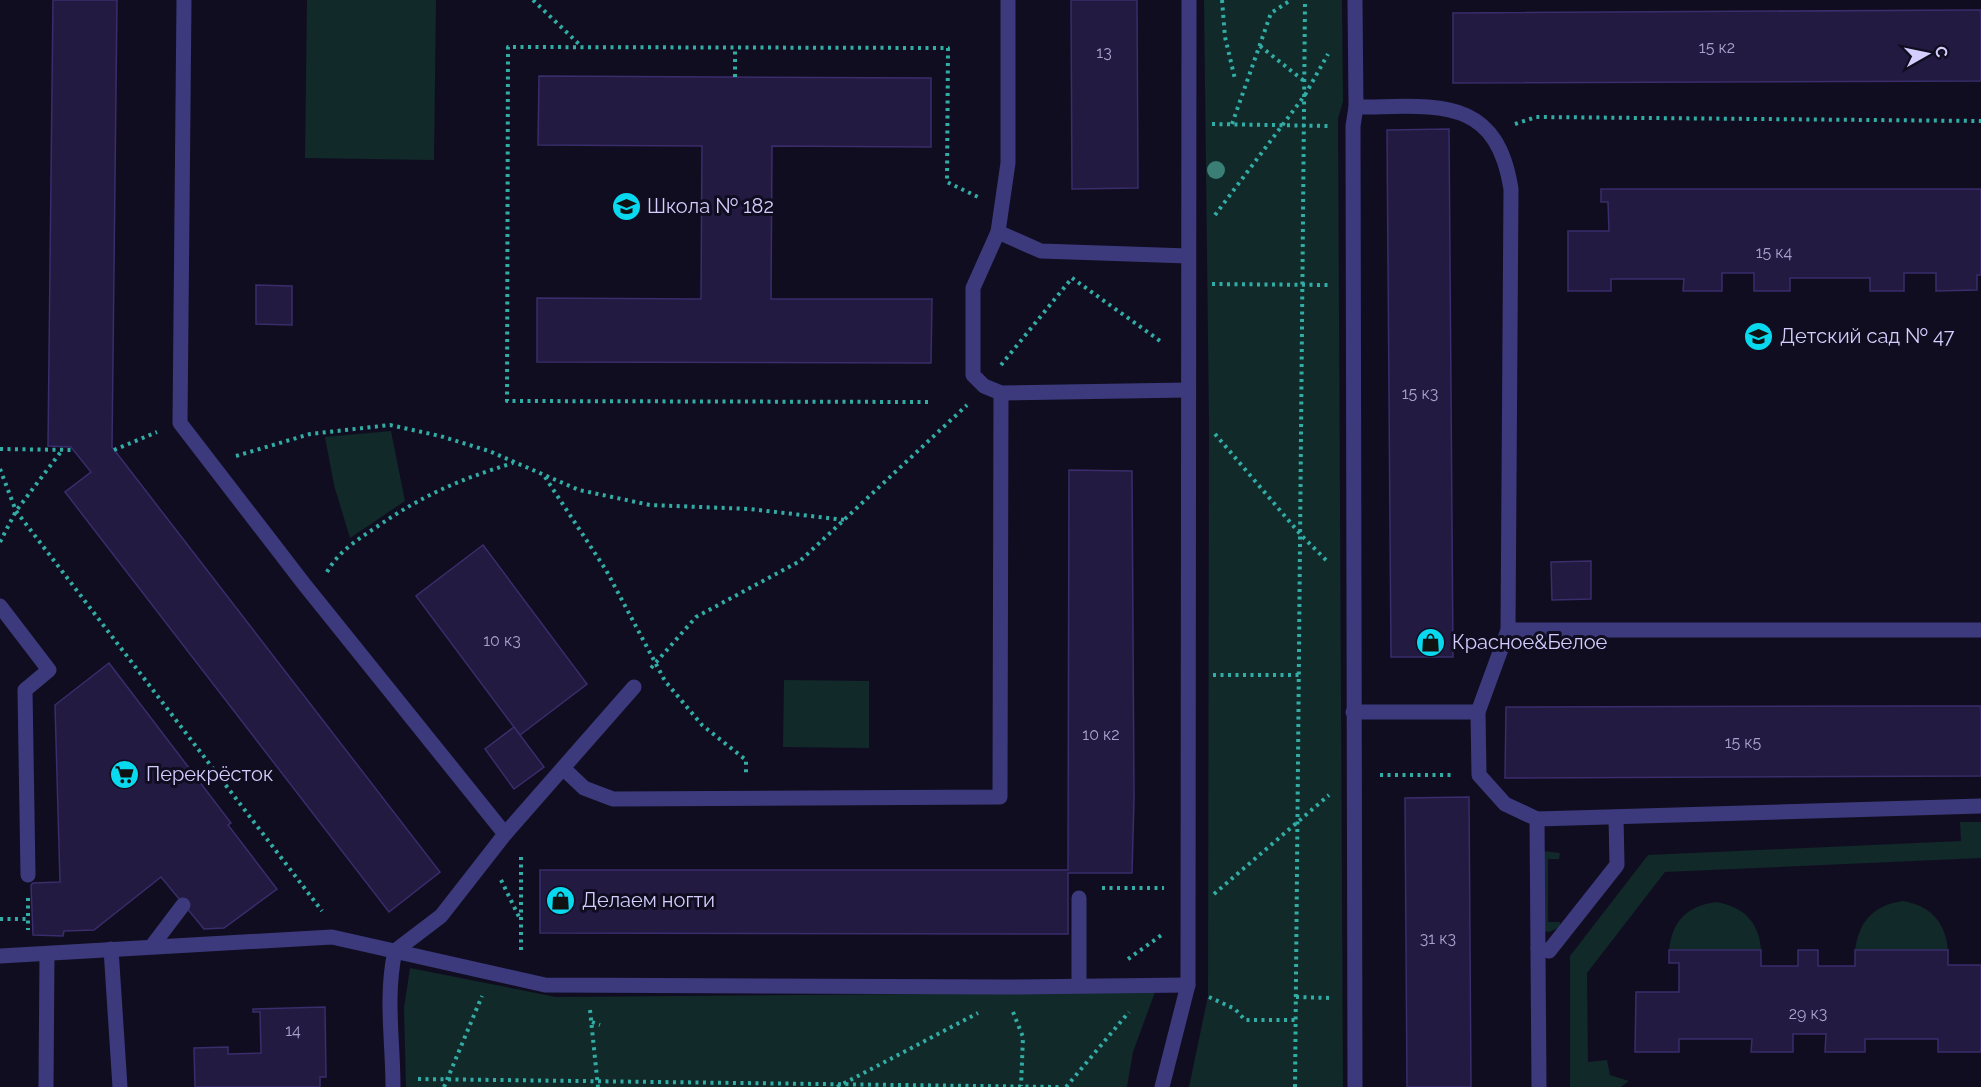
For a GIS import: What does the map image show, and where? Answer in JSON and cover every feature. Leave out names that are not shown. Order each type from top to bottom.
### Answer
[{"type":"lane","points":[[184,0],[180,423],[314,596],[505,834]]},
{"type":"lane","points":[[1008,0],[1008,163],[998,231],[973,288],[973,375],[984,386],[1001,393],[1188,390]]},
{"type":"lane","points":[[1162,1087],[1188,985],[1189,0]]},
{"type":"lane","points":[[1354,1087],[1353,126],[1356,107],[1355,0]]},
{"type":"lane","points":[[1356,107],[1429,106],[1465,113],[1491,132],[1507,160],[1511,189],[1508,630],[1478,712],[1479,775],[1505,804],[1537,819],[1981,806]]},
{"type":"lane","points":[[998,231],[1041,251],[1188,256]]},
{"type":"lane","points":[[563,768],[584,788],[613,799],[1000,797],[1001,393]]},
{"type":"lane","points":[[0,606],[49,670],[25,690],[28,875]]},
{"type":"lane","points":[[1508,630],[1981,630]]},
{"type":"lane","points":[[393,1083],[388,1008],[389,977],[395,951],[441,916],[505,834],[634,687]]},
{"type":"lane","points":[[1353,712],[1478,712]]},
{"type":"lane","points":[[1538,948],[1549,951],[1617,865],[1616,817]]},
{"type":"lane","points":[[1537,819],[1539,1087]]},
{"type":"lane","points":[[1079,898],[1085,985]]},
{"type":"lane","points":[[152,946],[183,905]]},
{"type":"lane","points":[[0,956],[332,937],[545,985],[1008,987],[1188,985]]},
{"type":"lane","points":[[111,949],[120,1087]]},
{"type":"lane","points":[[46,1087],[47,954]]},
{"type":"path","points":[[533,0],[582,47]]},
{"type":"path","points":[[1222,0],[1225,37],[1235,79]]},
{"type":"path","points":[[1232,124],[1271,13],[1291,0]]},
{"type":"path","points":[[1295,1087],[1305,0]]},
{"type":"path","points":[[928,402],[507,401],[508,46],[948,48],[947,182],[979,198],[998,231]]},
{"type":"path","points":[[1260,46],[1305,81]]},
{"type":"path","points":[[1212,219],[1305,95],[1333,46]]},
{"type":"path","points":[[735,47],[735,77]]},
{"type":"path","points":[[1491,132],[1536,117],[1981,121]]},
{"type":"path","points":[[1189,124],[1305,125]]},
{"type":"path","points":[[1041,251],[1072,278],[1188,361]]},
{"type":"path","points":[[634,687],[696,617],[800,561],[960,413],[1095,253]]},
{"type":"path","points":[[1188,284],[1353,285]]},
{"type":"path","points":[[1188,390],[1209,426],[1301,535],[1353,588]]},
{"type":"path","points":[[114,450],[180,423]]},
{"type":"path","points":[[213,466],[240,453],[310,434],[390,426],[440,436],[489,452],[579,490],[650,505],[750,509],[844,520]]},
{"type":"path","points":[[0,449],[74,450]]},
{"type":"path","points":[[0,542],[16,511],[63,449]]},
{"type":"path","points":[[314,596],[333,562],[351,544],[412,502],[440,488],[513,463]]},
{"type":"path","points":[[0,470],[16,511],[343,939]]},
{"type":"path","points":[[544,477],[606,570],[665,681],[702,725],[746,760],[747,798]]},
{"type":"path","points":[[1188,676],[1300,675]]},
{"type":"path","points":[[1085,985],[1188,917],[1353,776],[1479,775]]},
{"type":"path","points":[[520,817],[521,980]]},
{"type":"path","points":[[489,855],[521,920]]},
{"type":"path","points":[[1092,888],[1188,888]]},
{"type":"path","points":[[0,919],[28,919]]},
{"type":"path","points":[[444,1087],[492,974]]},
{"type":"path","points":[[587,985],[598,1087]]},
{"type":"path","points":[[1188,985],[1235,1010],[1245,1020],[1296,1020]]},
{"type":"path","points":[[1296,997],[1354,998]]},
{"type":"path","points":[[837,1087],[987,1008]]},
{"type":"path","points":[[1011,1008],[1023,1037],[1021,1087]]},
{"type":"path","points":[[591,1021],[600,1025]]},
{"type":"path","points":[[1066,1087],[1104,1041]]},
{"type":"path","points":[[393,1083],[447,1079],[1059,1087]]},
{"type":"path","points":[[703,1082],[710,1087]]},
{"type":"green space","points":[[307,0],[436,0],[434,160],[305,158]]},
{"type":"green space","points":[[1204,0],[1342,0],[1343,101],[1338,119],[1343,1087],[1189,1087],[1208,996],[1209,426]]},
{"type":"green space","points":[[391,431],[405,501],[350,538],[334,485],[325,437]]},
{"type":"green space","points":[[784,680],[869,681],[869,748],[783,747]]},
{"type":"green space","points":[[1960,822],[1981,822],[1981,858],[1665,872],[1587,973],[1588,1062],[1607,1060],[1610,1075],[1629,1081],[1621,1087],[1570,1087],[1570,956],[1648,855],[1961,841]]},
{"type":"green space","points":[[1543,851],[1560,853],[1559,859],[1548,859],[1548,922],[1560,922],[1560,927],[1549,932],[1543,931]]},
{"type":"green space","points":[[1903,901],[1929,911],[1935,917],[1944,931],[1948,950],[1855,950],[1860,931],[1870,916],[1884,906]]},
{"type":"green space","points":[[1716,902],[1735,908],[1748,917],[1757,931],[1761,950],[1669,950],[1674,931],[1683,917],[1697,907]]},
{"type":"green space","points":[[410,968],[556,997],[1155,992],[1133,1052],[1127,1087],[406,1087],[404,1008]]},
{"type":"building","points":[[53,0],[117,0],[112,447],[440,872],[389,912],[65,492],[91,472],[71,447],[48,446]]},
{"type":"building","points":[[1071,0],[1137,0],[1138,188],[1072,189]]},
{"type":"building","points":[[1981,10],[1981,81],[1453,83],[1453,13]]},
{"type":"building","points":[[539,76],[931,78],[931,147],[772,146],[771,299],[932,299],[931,363],[537,362],[537,298],[701,299],[702,146],[538,145]]},
{"type":"building","points":[[1449,129],[1453,657],[1391,657],[1387,130]]},
{"type":"building","points":[[1601,189],[1981,189],[1981,275],[1977,275],[1977,290],[1936,291],[1936,273],[1904,273],[1904,291],[1870,291],[1870,278],[1790,278],[1790,291],[1754,291],[1754,273],[1722,273],[1722,291],[1683,291],[1684,279],[1611,279],[1611,291],[1568,291],[1568,231],[1609,231],[1608,202],[1601,202]]},
{"type":"building","points":[[256,285],[292,286],[292,325],[256,324]]},
{"type":"building","points":[[1069,470],[1132,471],[1134,799],[1132,873],[1068,873],[1068,934],[540,933],[540,870],[1068,870]]},
{"type":"building","points":[[483,545],[587,684],[520,735],[416,596]]},
{"type":"building","points":[[1591,561],[1591,599],[1552,600],[1551,562]]},
{"type":"building","name":"Перекрёсток","points":[[109,663],[231,823],[228,825],[277,889],[224,928],[204,929],[161,877],[94,930],[64,931],[63,936],[33,935],[31,885],[60,882],[55,705]]},
{"type":"building","points":[[1981,706],[1981,776],[1505,778],[1506,707]]},
{"type":"building","points":[[514,727],[544,767],[514,789],[485,749]]},
{"type":"building","points":[[1469,797],[1471,1087],[1407,1087],[1405,798]]},
{"type":"building","points":[[1669,950],[1761,950],[1761,966],[1798,966],[1798,950],[1818,950],[1818,966],[1855,966],[1855,950],[1948,950],[1948,965],[1981,965],[1981,1052],[1938,1052],[1938,1039],[1865,1039],[1865,1052],[1825,1052],[1826,1034],[1793,1034],[1793,1052],[1751,1052],[1752,1039],[1679,1039],[1679,1052],[1635,1052],[1636,992],[1679,992],[1679,963],[1669,963]]},
{"type":"building","points":[[325,1007],[326,1077],[320,1077],[320,1087],[195,1087],[194,1048],[228,1047],[228,1054],[261,1053],[260,1012],[253,1012],[253,1009]]},
{"type":"place","name":"Школа № 182","points":[[626,206]]},
{"type":"place","name":"Детский сад № 47","points":[[1759,336]]},
{"type":"place","name":"Красное&Белое","points":[[1431,642]]},
{"type":"place","name":"Перекрёсток","points":[[125,774]]},
{"type":"place","name":"Делаем ногти","points":[[561,900]]}]
